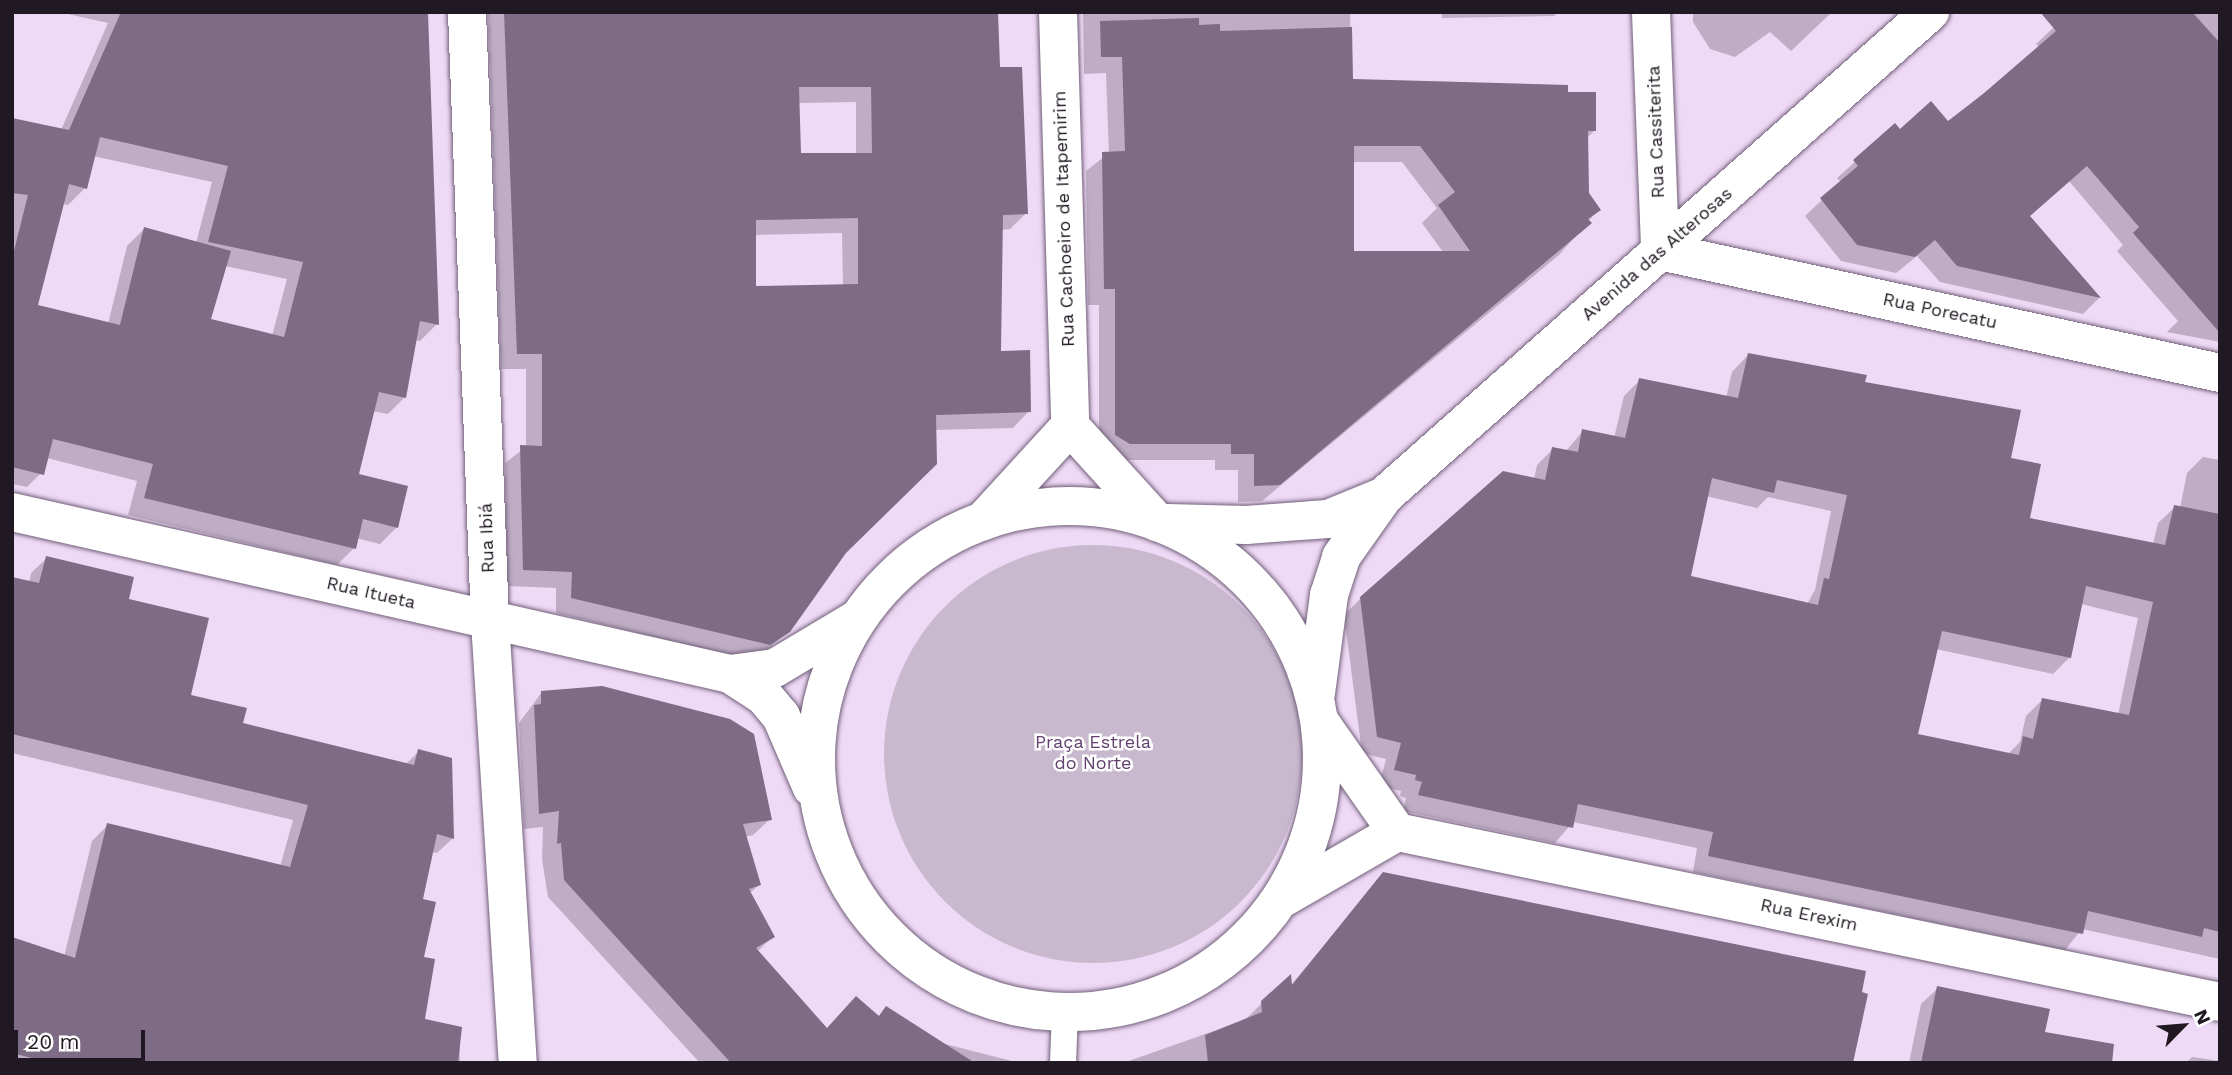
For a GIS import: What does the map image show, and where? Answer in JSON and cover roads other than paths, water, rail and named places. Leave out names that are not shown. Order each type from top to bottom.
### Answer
[{"type":"street","name":"Rua Ibiá","points":[[467,12],[490,621],[519,1063]]},
{"type":"street","name":"Rua Cachoeiro de Itapemirim","points":[[1058,12],[1070,426]]},
{"type":"street","name":"Rua Cassiterita","points":[[1651,12],[1660,251]]},
{"type":"street","name":"Avenida das Alterosas","points":[[1316,710],[1333,582],[1358,528],[1384,496],[1930,12]]},
{"type":"street","name":"Rua Porecatu","points":[[1660,251],[2220,373]]},
{"type":"street","points":[[983,522],[1070,426],[1159,522]]},
{"type":"street","name":"Avenida das Alterosas","points":[[1159,522],[1246,526],[1328,519],[1384,496]]},
{"type":"street","points":[[1079,506],[1121,511],[1159,522],[1198,542],[1262,596],[1305,667],[1316,710],[1321,791],[1312,832],[1280,900],[1248,939],[1181,988],[1114,1008],[1065,1012],[1017,1007],[978,996],[906,952],[876,923],[852,888],[824,817],[817,769],[818,727],[827,686],[859,618],[891,579],[922,552],[983,522],[1038,508],[1079,506]]},
{"type":"street","name":"Rua Itueta","points":[[12,512],[730,674],[765,696],[781,716],[824,817]]},
{"type":"street","name":"Rua Itueta","points":[[730,674],[775,668],[859,618]]},
{"type":"street","points":[[1280,900],[1397,832],[1316,710]]},
{"type":"street","name":"Rua Erexim","points":[[1397,832],[2220,1002]]},
{"type":"lane","points":[[1063,1063],[1065,1012]]},
{"type":"park label","name":"Praça Estrela do Norte","points":[[1093,753]]}]
